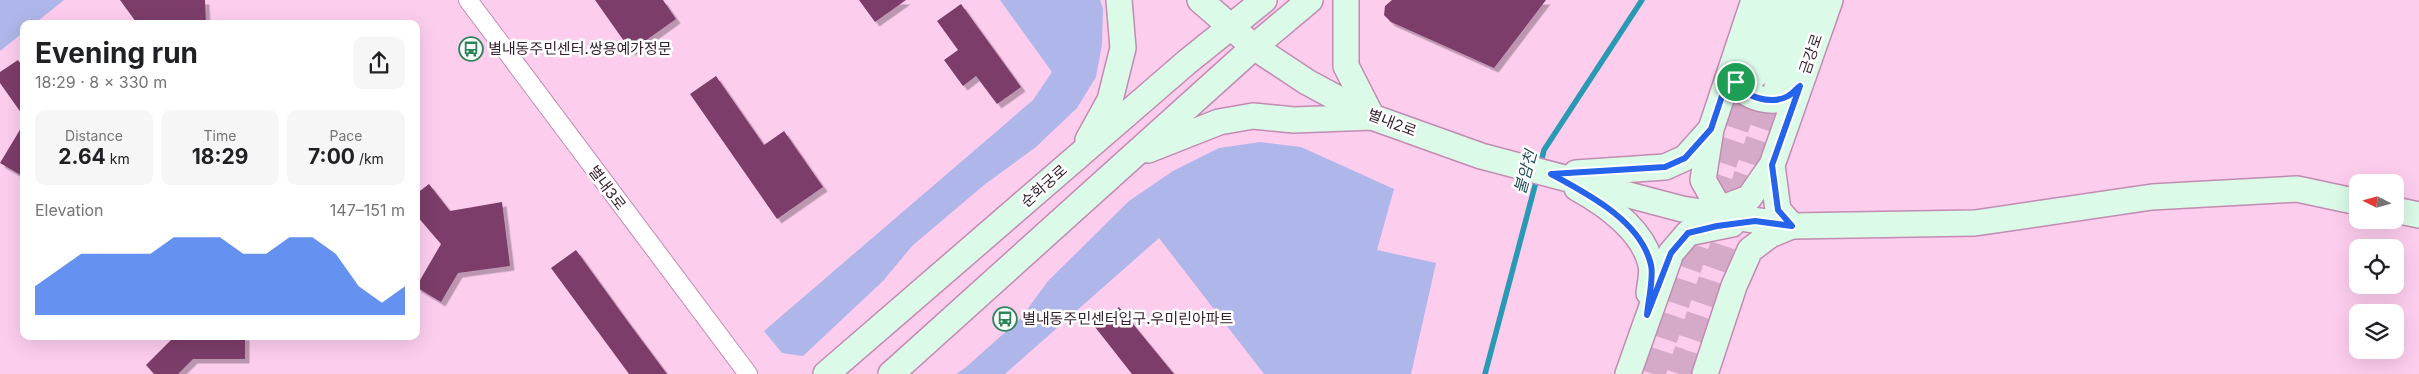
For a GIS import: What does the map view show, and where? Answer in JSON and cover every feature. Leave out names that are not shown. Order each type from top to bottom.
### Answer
[{"type":"main road","points":[[1081,154],[1110,100],[1123,48],[1120,0]]},
{"type":"main road","name":"별내2로","points":[[1200,0],[1254,47],[1307,82],[1372,117],[1481,156],[1551,174]]},
{"type":"main road","name":"순화궁로","points":[[826,374],[1230,26],[1264,0]]},
{"type":"main road","points":[[891,374],[1131,156],[1310,0]]},
{"type":"main road","points":[[1131,156],[1219,122],[1253,116],[1294,120],[1372,117],[1346,66],[1346,0]]},
{"type":"main road","points":[[1754,0],[1743,71],[1736,82],[1745,92],[1758,98],[1776,100],[1789,96],[1788,85],[1806,0]]},
{"type":"main road","points":[[1551,174],[1613,187],[1685,158],[1711,129],[1780,0]]},
{"type":"main road","name":"금강로","points":[[1772,165],[1788,85],[1830,0]]},
{"type":"main road","points":[[1711,129],[1703,180],[1718,217],[1730,236],[1735,261],[1734,286]]},
{"type":"main road","points":[[1628,374],[1647,315],[1671,253],[1688,233],[1749,198],[1772,165]]},
{"type":"main road","points":[[1772,165],[1778,210],[1792,226]]},
{"type":"main road","points":[[1551,174],[1613,187],[1682,210],[1792,226],[1975,223],[2152,197],[2297,189],[2349,200]]},
{"type":"main road","points":[[1613,187],[1641,240],[1652,266],[1647,315]]},
{"type":"main road","points":[[1682,210],[1703,210],[1718,217],[1755,221]]},
{"type":"main road","points":[[2404,212],[2419,215]]},
{"type":"main road","points":[[1705,374],[1734,286],[1750,250],[1770,235],[1792,226]]},
{"type":"street","name":"별내3로","points":[[468,0],[748,374]]},
{"type":"shaded area","points":[[0,0],[64,0],[39,20],[20,20],[20,35],[0,51]]},
{"type":"shaded area","points":[[1000,0],[1100,0],[1103,9],[1102,45],[1096,77],[1077,108],[1036,147],[984,185],[912,246],[883,281],[803,356],[782,353],[764,331],[1033,100],[1052,72]]},
{"type":"shaded area","points":[[1260,142],[1301,147],[1394,189],[1377,250],[1436,263],[1411,374],[1264,374],[1159,238],[1005,374],[956,374],[1020,319],[1048,281],[1129,201],[1173,171],[1219,148]]},
{"type":"building","points":[[120,0],[205,0],[206,20],[135,20]]},
{"type":"building","points":[[595,0],[663,0],[676,19],[631,51]]},
{"type":"building","points":[[859,0],[906,0],[875,22]]},
{"type":"building","points":[[1392,0],[1546,0],[1494,68],[1391,22],[1384,15],[1385,6]]},
{"type":"building","points":[[961,4],[1021,87],[997,104],[976,76],[963,86],[944,60],[958,50],[937,21]]},
{"type":"building","points":[[18,60],[20,63],[20,111],[0,83],[0,72]]},
{"type":"building","points":[[716,76],[764,145],[784,131],[823,187],[777,219],[690,94]]},
{"type":"building","points":[[20,130],[20,175],[0,163]]},
{"type":"building","points":[[429,184],[450,211],[502,202],[510,266],[458,273],[441,302],[420,289],[420,280],[441,244],[420,220],[420,191]]},
{"type":"building","points":[[576,250],[667,374],[629,374],[551,268]]},
{"type":"building","points":[[1119,307],[1174,374],[1132,374],[1095,327]]},
{"type":"building","points":[[171,340],[245,340],[245,359],[193,359],[178,374],[154,374],[146,365]]},
{"type":"waterway","name":"불암천","points":[[1540,167],[1544,150],[1642,0]]},
{"type":"waterway","name":"불암천","points":[[1485,374],[1537,178]]},
{"type":"tunnel","points":[[1653,374],[1754,76]]},
{"type":"tunnel","points":[[1679,374],[1777,85]]},
{"type":"place","name":"별내동주민센터.쌍용예가정문","points":[[471,49]]},
{"type":"place","name":"별내동주민센터입구.우미린아파트","points":[[1005,319]]},
{"type":"route","points":[[1732,66],[1736,82],[1745,92],[1758,98],[1776,100],[1789,96],[1800,86],[1772,165],[1778,210],[1792,226],[1755,221],[1717,226],[1688,233],[1671,253],[1647,315],[1652,266],[1641,240],[1602,202],[1551,174],[1665,167],[1685,158],[1711,129],[1732,66]]}]
